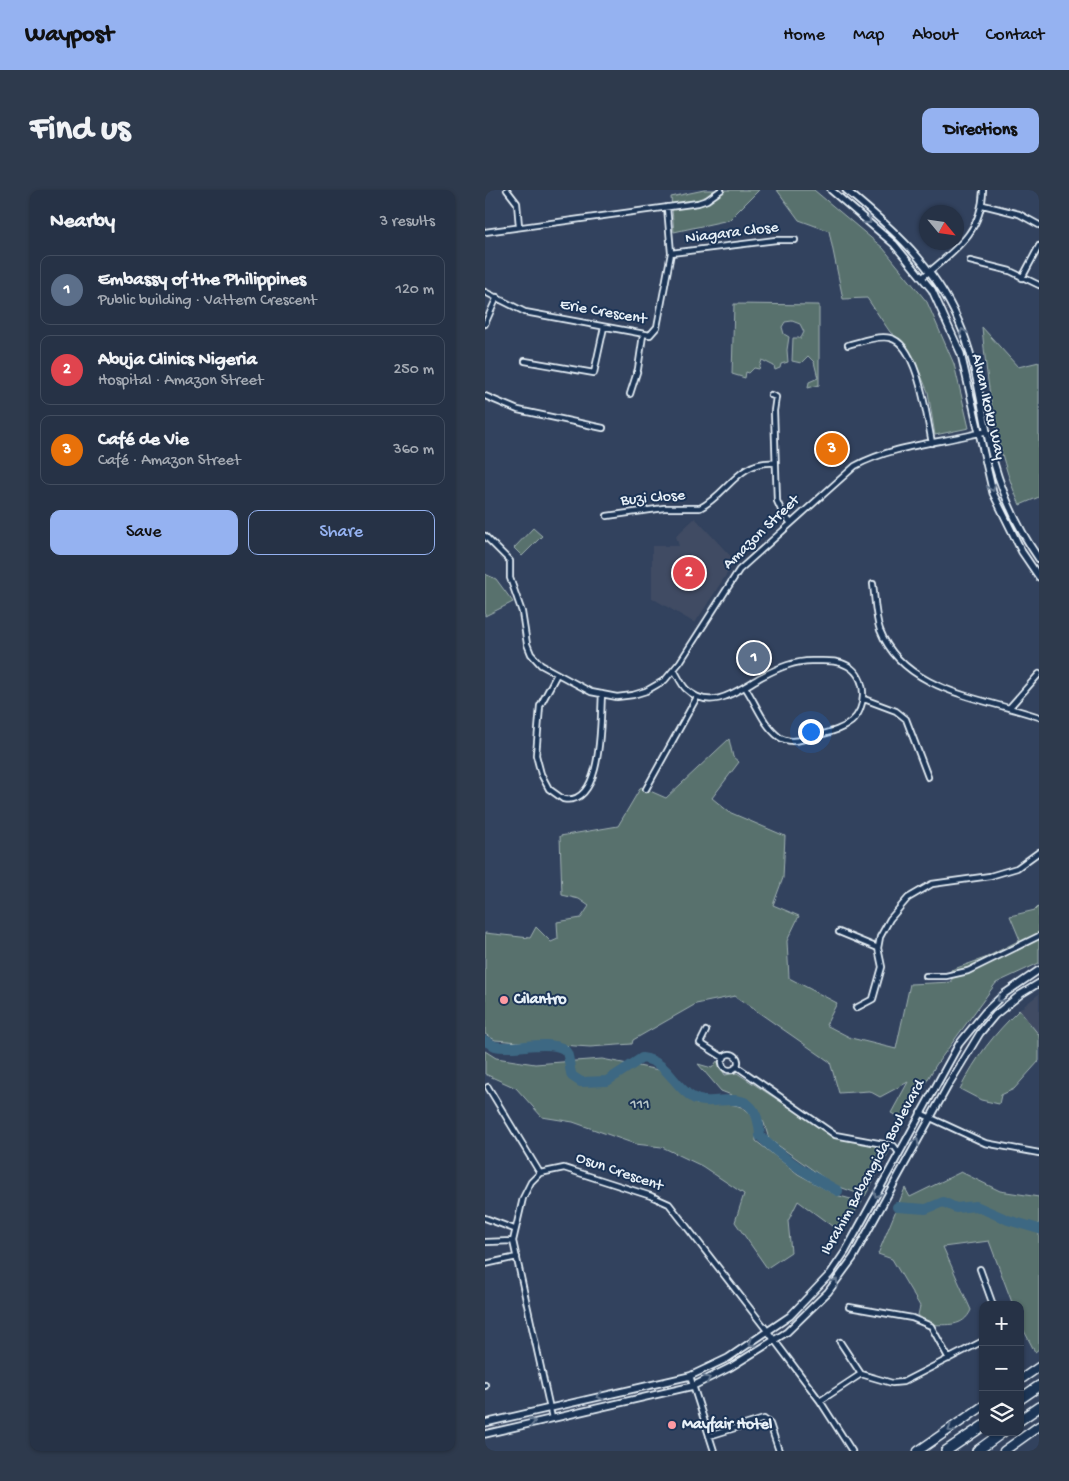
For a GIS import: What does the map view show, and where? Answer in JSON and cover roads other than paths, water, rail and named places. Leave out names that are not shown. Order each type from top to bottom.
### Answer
[{"type":"highway","points":[[1024,1377],[1039,1368]]},
{"type":"highway","points":[[1024,1397],[1039,1386]]},
{"type":"highway","points":[[1024,1417],[1039,1407]]},
{"type":"highway","points":[[918,1451],[979,1409]]},
{"type":"highway","points":[[1004,1451],[1039,1426]]},
{"type":"highway","points":[[947,1451],[979,1429]]},
{"type":"highway","points":[[977,1451],[998,1436]]},
{"type":"street","points":[[507,190],[517,203],[519,226]]},
{"type":"street","points":[[485,231],[667,207],[707,200],[721,190]]},
{"type":"street","name":"Alvan Ikoku Way","points":[[831,190],[894,244],[923,277],[946,317],[961,354],[993,493],[1022,552],[1039,576]]},
{"type":"street","name":"Alvan Ikoku Way","points":[[846,190],[885,223],[931,271],[958,321],[970,352],[987,431],[1002,488],[1013,515],[1039,559]]},
{"type":"street","points":[[923,277],[960,247],[973,230],[983,205],[983,190]]},
{"type":"street","points":[[983,205],[1019,214],[1039,225]]},
{"type":"street","name":"Erie Crescent","points":[[485,292],[525,312],[650,335],[657,327],[671,253],[667,207]]},
{"type":"street","name":"Niagara Close","points":[[671,253],[777,240],[795,240]]},
{"type":"street","points":[[1022,278],[1039,246]]},
{"type":"street","points":[[970,260],[1010,271],[1039,285]]},
{"type":"street","points":[[485,324],[497,297]]},
{"type":"street","points":[[525,361],[594,373],[604,327]]},
{"type":"street","points":[[630,394],[638,369],[643,335]]},
{"type":"street","points":[[847,345],[888,338],[897,342],[904,350],[917,374],[932,443]]},
{"type":"street","points":[[771,394],[776,397],[775,463],[777,501],[781,512],[790,522]]},
{"type":"street","points":[[485,396],[518,410],[603,428]]},
{"type":"street","name":"Amazon Street","points":[[485,536],[510,562],[511,578],[522,612],[527,644],[531,654],[541,665],[591,692],[617,696],[646,691],[665,680],[674,670],[739,570],[790,522],[855,466],[874,456],[892,450],[987,431]]},
{"type":"street","name":"Buzi Close","points":[[607,516],[664,508],[700,508],[749,467],[762,462],[775,463]]},
{"type":"street","points":[[873,584],[880,628],[888,645],[900,662],[957,694],[1039,717]]},
{"type":"street","points":[[674,670],[686,689],[697,697],[715,700],[787,665],[809,660],[837,661],[855,671],[863,690],[863,700],[853,720],[844,726],[791,741],[778,736],[766,722],[745,687]]},
{"type":"street","points":[[557,674],[540,706],[536,755],[541,774],[549,789],[563,799],[575,799],[585,791],[594,779],[602,694]]},
{"type":"street","points":[[1010,708],[1039,674]]},
{"type":"street","points":[[646,789],[697,697]]},
{"type":"street","points":[[863,700],[896,711],[906,719],[928,777]]},
{"type":"street","points":[[856,1008],[873,999],[882,967],[878,948],[880,937],[890,919],[908,898],[920,889],[932,884],[1004,873],[1017,868],[1039,852]]},
{"type":"street","points":[[839,932],[878,948]]},
{"type":"street","points":[[926,976],[947,976],[968,971],[1039,936]]},
{"type":"street","name":"Ibrahim Babangida Boulevard","points":[[485,1424],[690,1376],[728,1358],[769,1333],[790,1316],[835,1267],[859,1229],[920,1113],[948,1063],[971,1028],[1004,994],[1039,970]]},
{"type":"street","name":"Ibrahim Babangida Boulevard","points":[[485,1434],[693,1386],[731,1367],[775,1341],[828,1292],[853,1258],[931,1116],[980,1034],[995,1015],[1021,994],[1039,983]]},
{"type":"street","points":[[706,1031],[700,1042],[723,1058]]},
{"type":"street","points":[[733,1055],[738,1061],[737,1066],[733,1070],[726,1069],[722,1063],[723,1058],[733,1055]]},
{"type":"street","points":[[737,1066],[835,1134],[894,1146],[899,1153]]},
{"type":"street","points":[[488,1087],[540,1173],[531,1182],[523,1198],[513,1241],[552,1418]]},
{"type":"street","points":[[920,1113],[931,1116],[985,1143],[1039,1153]]},
{"type":"street","name":"Osun Crescent","points":[[540,1173],[552,1168],[564,1168],[651,1196],[669,1204],[775,1341],[819,1401],[852,1451]]},
{"type":"street","points":[[485,1218],[515,1229]]},
{"type":"street","points":[[485,1242],[513,1241]]},
{"type":"street","points":[[485,1264],[517,1257]]},
{"type":"street","points":[[980,1269],[992,1301]]},
{"type":"street","points":[[849,1307],[912,1318],[931,1326],[949,1359]]},
{"type":"street","points":[[840,1342],[861,1374],[892,1383],[903,1382],[979,1343]]},
{"type":"street","points":[[819,1401],[861,1374]]},
{"type":"street","points":[[690,1376],[714,1451]]},
{"type":"street","points":[[709,1436],[764,1419],[770,1424],[779,1451]]},
{"type":"waterway","points":[[485,1041],[495,1046],[503,1047],[545,1045],[562,1048],[567,1053],[572,1076],[581,1082],[607,1081],[642,1058],[651,1060],[664,1068],[685,1092],[692,1097],[701,1101],[733,1100],[743,1102],[751,1107],[757,1118],[760,1136],[797,1166],[838,1191]]},
{"type":"waterway","points":[[897,1207],[926,1209],[943,1202],[956,1208],[976,1206],[1008,1220],[1039,1229]]},
{"type":"place","name":"Café de Vie","points":[[832,449]]},
{"type":"place","name":"Abuja Clinics Nigeria","points":[[689,573]]},
{"type":"place","name":"Embassy of the Philippines","points":[[754,658]]},
{"type":"place","name":"Cilantro","points":[[504,1000]]},
{"type":"place","name":"Mayfair Hotel","points":[[672,1425]]},
{"type":"park label","name":"111","points":[[640,1105]]}]
